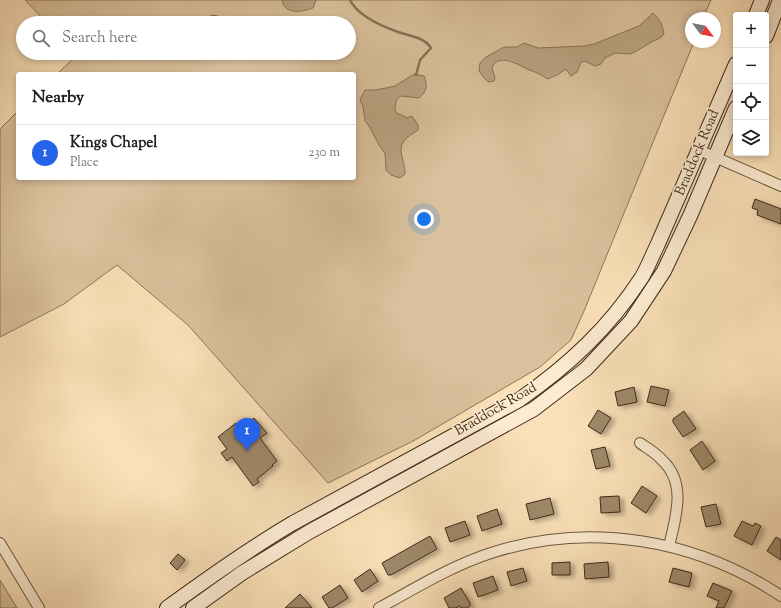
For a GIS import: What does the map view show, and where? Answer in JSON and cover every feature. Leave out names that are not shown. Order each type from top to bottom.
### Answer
[{"type":"main road","points":[[757,12],[762,0]]},
{"type":"main road","points":[[769,28],[780,0]]},
{"type":"main road","name":"Braddock Road","points":[[167,608],[208,577],[264,540],[519,400],[577,355],[593,340],[617,312],[643,275],[733,71]]},
{"type":"main road","name":"Braddock Road","points":[[193,608],[242,573],[309,532],[534,408],[586,369],[631,321],[651,293],[664,271],[677,247],[733,115]]},
{"type":"street","points":[[699,150],[781,186]]},
{"type":"street","points":[[640,443],[664,461],[676,483],[678,505],[668,546]]},
{"type":"street","points":[[380,608],[459,565],[491,553],[524,544],[559,539],[596,537],[638,540],[668,546],[721,563],[756,580],[781,596]]},
{"type":"street","points":[[0,543],[39,608]]},
{"type":"shaded area","points":[[25,0],[711,0],[706,12],[685,12],[685,48],[692,48],[571,340],[540,367],[415,440],[328,483],[188,325],[117,265],[64,304],[0,337],[0,129],[16,113],[16,180],[356,180],[356,72],[59,72],[72,60],[356,60],[356,16],[40,16]]},
{"type":"shaded area","points":[[282,0],[316,0],[313,8],[304,11],[294,11],[286,8],[283,5]]},
{"type":"shaded area","points":[[653,13],[659,20],[664,34],[660,38],[630,54],[615,53],[605,58],[601,64],[595,66],[585,61],[581,62],[577,72],[571,76],[566,69],[547,79],[540,74],[504,60],[495,63],[492,68],[495,78],[494,81],[489,82],[479,71],[480,63],[486,57],[504,47],[517,47],[524,43],[538,48],[584,46],[594,44],[639,26]]},
{"type":"shaded area","points":[[414,74],[424,76],[426,86],[424,93],[419,98],[401,96],[397,100],[395,106],[397,113],[407,118],[412,116],[418,125],[418,130],[404,140],[402,145],[401,149],[405,174],[400,178],[391,175],[386,170],[385,153],[365,121],[360,99],[365,90],[376,90],[395,86]]},
{"type":"shaded area","points":[[0,580],[17,608],[0,608]]},
{"type":"building","points":[[755,199],[781,209],[781,224],[757,215],[758,210],[752,208]]},
{"type":"building","points":[[651,386],[669,390],[665,406],[647,402]]},
{"type":"building","points":[[634,387],[637,402],[618,406],[615,392]]},
{"type":"building","points":[[598,410],[611,418],[601,434],[588,426]]},
{"type":"building","points":[[684,411],[696,429],[683,437],[673,422],[673,419]]},
{"type":"building","points":[[254,418],[267,433],[260,438],[277,461],[257,479],[259,482],[253,486],[232,457],[227,461],[221,453],[227,449],[218,437],[236,423],[241,429]]},
{"type":"building","points":[[702,441],[715,461],[703,470],[690,450]]},
{"type":"building","points":[[605,447],[610,466],[596,469],[591,450]]},
{"type":"building","points":[[642,486],[657,496],[646,513],[631,503]]},
{"type":"building","points":[[619,496],[620,512],[601,513],[600,497]]},
{"type":"building","points":[[550,498],[554,514],[530,520],[526,504]]},
{"type":"building","points":[[716,504],[721,524],[706,527],[701,507]]},
{"type":"building","points":[[497,509],[502,524],[482,531],[477,516]]},
{"type":"building","points":[[465,521],[470,535],[450,542],[445,528]]},
{"type":"building","points":[[742,521],[753,526],[755,523],[761,526],[752,545],[734,536]]},
{"type":"building","points":[[430,536],[437,549],[391,575],[388,575],[382,563]]},
{"type":"building","points":[[776,537],[781,540],[781,560],[767,551]]},
{"type":"building","points":[[178,554],[185,560],[177,570],[170,563]]},
{"type":"building","points":[[570,562],[570,575],[552,575],[552,563]]},
{"type":"building","points":[[608,562],[609,577],[585,579],[584,564]]},
{"type":"building","points":[[523,568],[527,581],[511,586],[507,572]]},
{"type":"building","points":[[673,568],[692,573],[689,587],[669,582]]},
{"type":"building","points":[[370,569],[378,581],[362,592],[354,580]]},
{"type":"building","points":[[493,576],[498,590],[478,597],[473,583]]},
{"type":"building","points":[[713,583],[732,591],[724,608],[716,608],[719,601],[707,596]]},
{"type":"building","points":[[340,585],[348,598],[332,608],[329,608],[322,597]]},
{"type":"building","points":[[461,588],[470,603],[470,606],[466,608],[461,608],[460,606],[449,608],[444,598]]},
{"type":"building","points":[[300,594],[312,608],[285,608]]},
{"type":"waterway","points":[[350,0],[358,11],[371,20],[391,30],[421,39],[428,44],[431,48],[420,60],[416,75]]},
{"type":"place","name":"Kings Chapel","points":[[247,451]]}]
